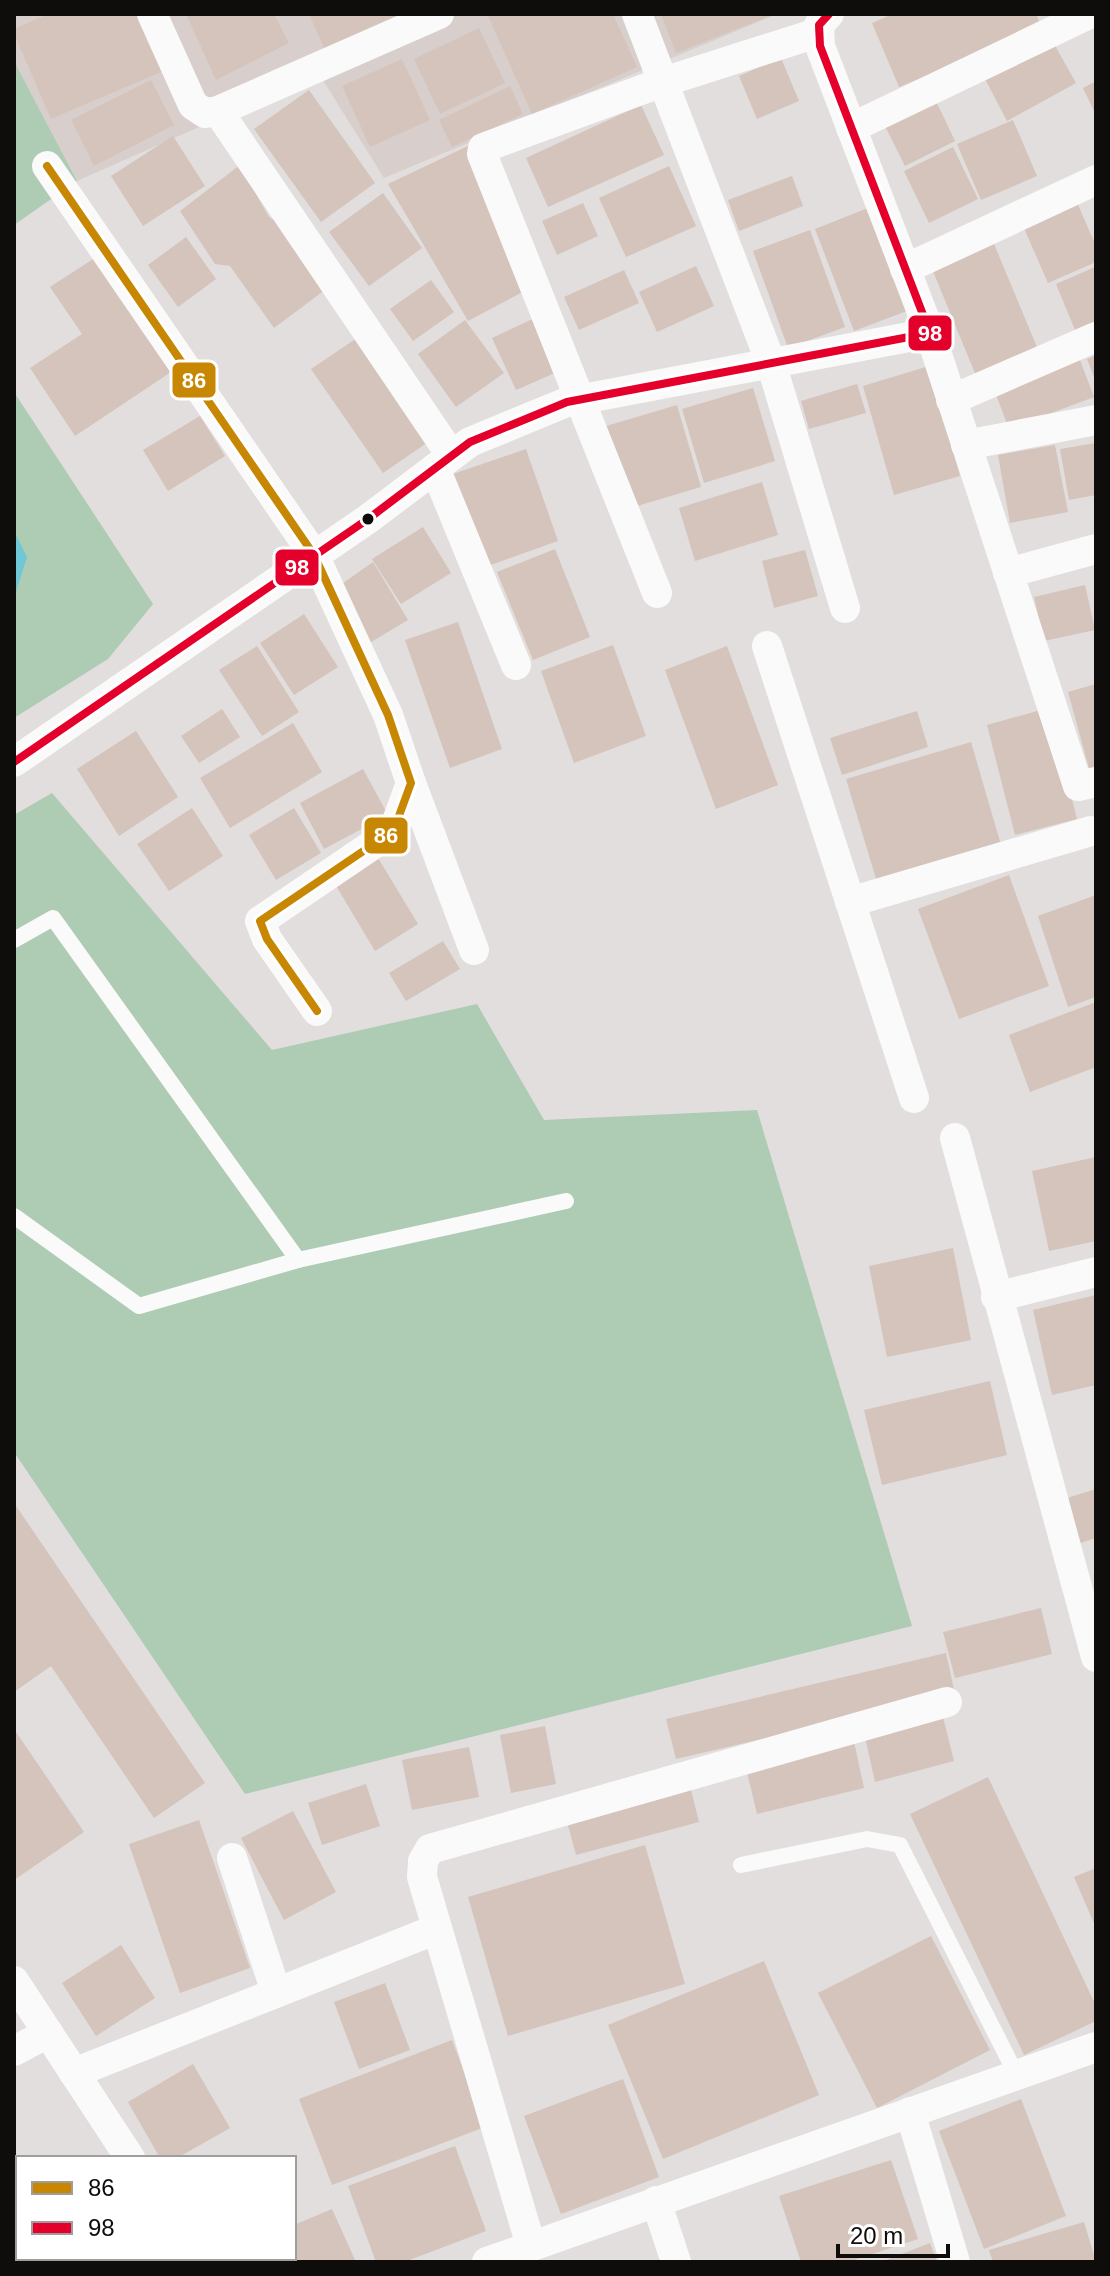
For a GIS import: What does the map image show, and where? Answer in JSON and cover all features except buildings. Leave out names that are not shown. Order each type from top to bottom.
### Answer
[{"type":"street","points":[[152,14],[193,105],[205,113],[218,111],[439,14]]},
{"type":"street","points":[[637,14],[771,363],[845,608]]},
{"type":"street","points":[[851,128],[1089,14]]},
{"type":"street","points":[[657,593],[482,154],[483,148],[823,24],[851,128],[930,333],[1008,573],[1087,784],[1094,839],[850,902]]},
{"type":"street","points":[[218,111],[443,461],[516,665]]},
{"type":"street","points":[[47,166],[314,555],[388,715],[474,950]]},
{"type":"street","points":[[905,269],[1096,180]]},
{"type":"street","points":[[14,762],[314,555],[470,442],[580,399],[930,333]]},
{"type":"street","points":[[951,400],[1096,337]]},
{"type":"street","points":[[966,445],[1096,420]]},
{"type":"street","points":[[1008,573],[1096,549]]},
{"type":"street","points":[[767,646],[914,1098]]},
{"type":"street","points":[[317,1011],[267,939],[260,921],[387,835],[396,824],[411,783]]},
{"type":"street","points":[[955,1138],[1096,1657]]},
{"type":"street","points":[[996,1297],[1096,1272]]},
{"type":"street","points":[[531,2246],[422,1877],[423,1861],[430,1849],[947,1702]]},
{"type":"street","points":[[232,1858],[276,1992]]},
{"type":"street","points":[[74,2073],[437,1929]]},
{"type":"street","points":[[14,1981],[129,2156]]},
{"type":"street","points":[[14,2051],[48,2033]]},
{"type":"street","points":[[487,2262],[1096,2047]]},
{"type":"street","points":[[910,2112],[955,2262]]},
{"type":"street","points":[[656,2201],[676,2262]]},
{"type":"lane","points":[[14,940],[53,918],[298,1260]]},
{"type":"lane","points":[[14,1216],[139,1306],[298,1260],[566,1201]]},
{"type":"lane","points":[[741,1865],[867,1839],[900,1845],[1016,2074]]},
{"type":"shaded area","points":[[14,14],[777,14],[384,178],[319,74],[77,181],[14,61]]},
{"type":"green space","points":[[14,61],[77,181],[14,225]]},
{"type":"green space","points":[[14,392],[153,604],[108,659],[14,718]]},
{"type":"green space","points":[[52,793],[272,1050],[477,1004],[544,1120],[757,1110],[912,1626],[245,1794],[14,1452],[14,815]]},
{"type":"water","points":[[14,531],[27,557],[14,598]]},
{"type":"transit line","name":"98","points":[[14,762],[368,519],[470,442],[567,402],[930,333],[820,46],[819,25],[829,14]]},
{"type":"transit line","name":"86","points":[[47,166],[314,555],[388,715],[411,783],[396,824],[387,835],[260,921],[267,939],[317,1011]]}]
